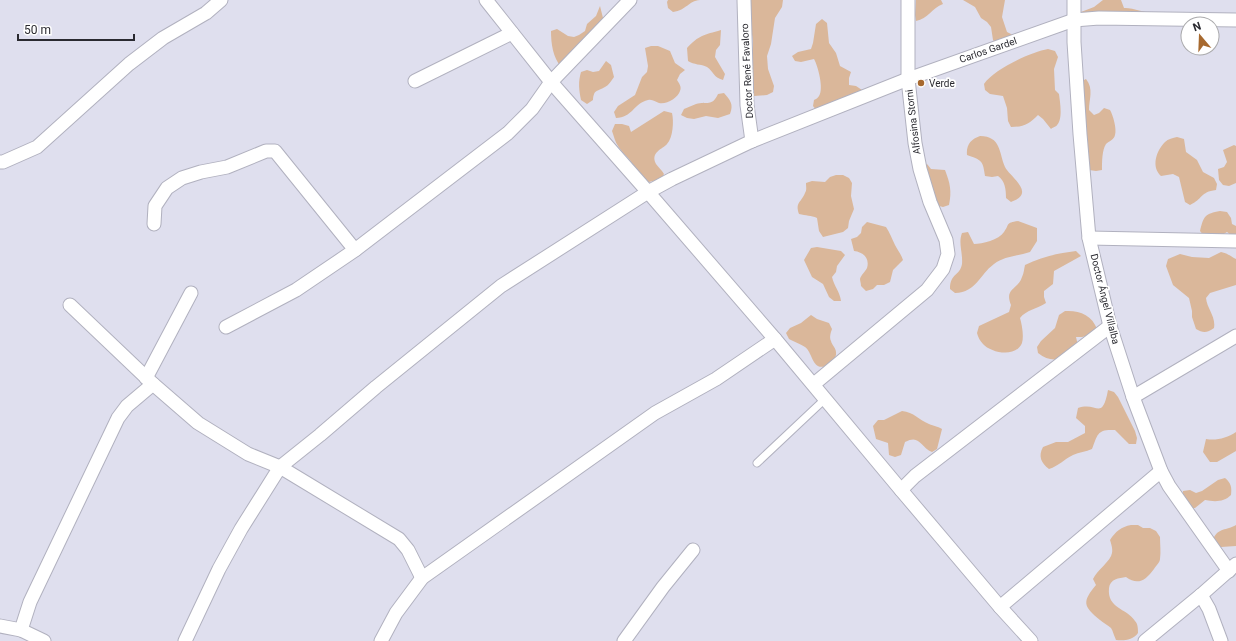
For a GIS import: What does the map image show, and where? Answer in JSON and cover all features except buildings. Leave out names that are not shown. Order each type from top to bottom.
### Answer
[{"type":"street","points":[[0,162],[4,162],[37,147],[129,64],[162,38],[206,13],[221,0]]},
{"type":"street","points":[[486,0],[551,82],[814,384],[900,490],[1031,641]]},
{"type":"street","points":[[226,327],[296,290],[355,250],[508,133],[532,109],[551,82],[603,26],[630,0]]},
{"type":"street","name":"Doctor René Favaloro","points":[[744,0],[747,105],[752,141]]},
{"type":"street","name":"Alfosina Storni","points":[[814,384],[927,290],[943,269],[948,254],[946,240],[930,202],[920,169],[915,143],[908,78],[908,0]]},
{"type":"street","name":"Doctor Ángel Villalba","points":[[1074,0],[1080,134],[1089,238],[1110,326],[1133,397],[1161,471],[1169,486],[1232,568]]},
{"type":"street","name":"Carlos Gardel","points":[[185,641],[223,562],[241,529],[280,467],[501,286],[648,192],[752,141],[908,78],[1074,20],[1099,18],[1236,20]]},
{"type":"street","points":[[415,81],[512,33]]},
{"type":"street","points":[[154,224],[155,206],[167,188],[182,178],[201,172],[227,167],[266,151],[275,150],[355,250]]},
{"type":"street","points":[[1089,238],[1236,241]]},
{"type":"street","points":[[20,630],[30,602],[118,418],[149,381],[191,293]]},
{"type":"street","points":[[70,305],[149,381],[198,423],[248,454],[280,467],[399,539],[408,550],[422,578]]},
{"type":"street","points":[[900,490],[915,476],[1110,326]]},
{"type":"street","points":[[1133,397],[1236,336]]},
{"type":"street","points":[[381,641],[396,613],[422,578],[655,413],[716,379],[775,339]]},
{"type":"street","points":[[1000,607],[1161,471]]},
{"type":"street","points":[[624,641],[663,587],[693,550]]},
{"type":"street","points":[[1145,641],[1202,595],[1232,568]]},
{"type":"street","points":[[1202,595],[1221,641]]},
{"type":"street","points":[[0,626],[20,630],[44,641]]},
{"type":"lane","points":[[757,463],[826,399]]},
{"type":"shaded area","points":[[668,0],[700,0],[673,12],[668,8]]},
{"type":"shaded area","points":[[745,0],[783,0],[782,7],[775,18],[771,44],[767,56],[768,69],[774,86],[773,92],[767,95],[754,96],[750,91],[748,66],[753,41]]},
{"type":"shaded area","points":[[916,0],[941,0],[943,4],[924,18],[916,21]]},
{"type":"shaded area","points":[[963,0],[1005,0],[1002,17],[1007,32],[1013,35],[1015,41],[997,45],[993,40],[991,27],[981,18],[975,7]]},
{"type":"shaded area","points":[[1103,0],[1121,0],[1124,8],[1155,14],[1083,18],[1081,12],[1094,7]]},
{"type":"shaded area","points":[[600,6],[603,18],[561,67],[553,50],[551,31],[557,29],[568,36],[574,37],[579,35],[585,31],[587,24],[596,16]]},
{"type":"shaded area","points":[[822,19],[827,23],[829,43],[836,53],[840,66],[851,72],[849,85],[856,86],[862,90],[841,106],[817,111],[813,106],[814,100],[818,98],[821,88],[816,62],[814,59],[801,62],[795,61],[792,56],[798,52],[811,49],[816,24]]},
{"type":"shaded area","points":[[721,30],[720,45],[716,50],[715,57],[725,74],[723,80],[715,76],[707,67],[688,61],[687,48],[695,40],[702,36]]},
{"type":"shaded area","points":[[658,46],[670,51],[675,63],[685,70],[680,74],[677,80],[681,90],[679,94],[668,102],[659,103],[650,100],[643,102],[626,116],[616,118],[614,112],[618,106],[635,95],[642,77],[647,72],[648,66],[645,48]]},
{"type":"shaded area","points":[[1048,49],[1055,51],[1058,57],[1054,69],[1055,90],[1059,94],[1061,115],[1059,122],[1051,129],[1038,115],[1026,124],[1011,127],[1008,121],[1007,108],[1003,96],[990,94],[985,90],[984,84],[989,78],[1013,62]]},
{"type":"shaded area","points":[[606,61],[611,65],[614,77],[608,85],[595,92],[593,100],[587,104],[581,100],[580,96],[579,83],[581,72],[587,70],[593,72],[599,71]]},
{"type":"shaded area","points":[[1086,79],[1090,87],[1089,110],[1094,115],[1099,113],[1104,108],[1110,110],[1115,129],[1113,139],[1106,144],[1104,149],[1102,156],[1102,170],[1096,171],[1089,170],[1087,135],[1082,129],[1080,82]]},
{"type":"shaded area","points":[[724,93],[731,102],[732,107],[730,114],[718,118],[706,116],[694,119],[681,115],[684,109],[696,104],[714,101],[718,94]]},
{"type":"shaded area","points":[[664,111],[672,113],[672,134],[667,144],[656,154],[655,160],[656,164],[664,174],[661,179],[642,183],[635,174],[632,163],[620,150],[612,131],[615,124],[622,124],[629,126],[631,132]]},
{"type":"shaded area","points":[[980,136],[987,137],[996,142],[1005,167],[1020,185],[1022,194],[1011,202],[1006,198],[1005,186],[1002,180],[998,176],[985,176],[981,162],[976,158],[967,155],[967,148],[970,143]]},
{"type":"shaded area","points":[[1177,137],[1184,139],[1186,152],[1197,160],[1203,172],[1214,178],[1217,184],[1216,190],[1207,192],[1190,205],[1185,202],[1179,177],[1173,174],[1161,176],[1155,164],[1157,154],[1165,142]]},
{"type":"shaded area","points":[[1234,145],[1236,146],[1236,183],[1229,186],[1223,185],[1219,180],[1218,169],[1224,167],[1227,162],[1223,150]]},
{"type":"shaded area","points":[[927,164],[931,169],[945,170],[950,187],[949,205],[943,207],[931,204],[921,168]]},
{"type":"shaded area","points":[[843,175],[849,178],[852,183],[851,196],[854,209],[848,228],[843,232],[823,237],[819,231],[817,218],[799,214],[798,205],[806,192],[806,183],[812,181],[825,182],[830,177]]},
{"type":"shaded area","points":[[1220,211],[1227,212],[1231,218],[1232,224],[1236,226],[1236,239],[1227,232],[1222,235],[1204,236],[1200,231],[1204,218],[1208,214]]},
{"type":"shaded area","points":[[1018,221],[1037,228],[1037,241],[1030,252],[998,261],[989,268],[968,290],[955,293],[950,289],[950,284],[953,277],[959,271],[962,264],[960,241],[962,233],[968,232],[974,244],[981,243],[990,241],[1002,235],[1009,223]]},
{"type":"shaded area","points":[[867,222],[886,227],[903,260],[893,270],[890,282],[884,285],[877,285],[873,289],[866,291],[861,286],[860,279],[867,268],[868,261],[863,254],[854,251],[851,239],[857,237],[861,233],[862,227]]},
{"type":"shaded area","points":[[817,247],[841,251],[845,255],[837,266],[836,272],[832,277],[841,301],[834,301],[829,297],[823,284],[812,277],[804,260],[811,248]]},
{"type":"shaded area","points":[[1076,251],[1081,256],[1054,271],[1053,284],[1044,291],[1046,303],[1025,313],[1020,318],[1023,337],[1019,348],[1009,352],[997,352],[983,344],[977,333],[979,326],[1009,312],[1011,305],[1009,299],[1010,292],[1020,281],[1025,265],[1050,256]]},
{"type":"shaded area","points":[[1221,252],[1236,259],[1236,285],[1210,293],[1206,298],[1213,316],[1214,328],[1207,332],[1203,332],[1196,329],[1192,317],[1189,298],[1173,285],[1166,266],[1168,259],[1180,254],[1192,257],[1209,258]]},
{"type":"shaded area","points":[[1065,311],[1075,311],[1084,314],[1092,320],[1097,329],[1094,334],[1076,337],[1079,350],[1074,353],[1058,359],[1043,357],[1038,353],[1037,347],[1041,341],[1055,328],[1059,315]]},
{"type":"shaded area","points":[[811,315],[817,319],[829,323],[832,329],[830,338],[836,351],[836,355],[832,362],[826,366],[821,367],[815,364],[808,350],[802,345],[789,339],[786,333],[790,328],[801,323]]},
{"type":"shaded area","points":[[1108,390],[1114,392],[1118,397],[1135,431],[1137,438],[1136,444],[1129,444],[1115,430],[1105,430],[1097,436],[1092,449],[1073,455],[1049,469],[1041,459],[1041,450],[1043,447],[1056,442],[1068,442],[1085,433],[1085,426],[1076,418],[1078,408],[1101,408],[1106,400]]},
{"type":"shaded area","points":[[902,411],[913,414],[925,422],[942,429],[937,449],[932,452],[914,439],[905,442],[901,455],[895,457],[889,455],[888,443],[876,439],[873,426],[878,420],[884,420]]},
{"type":"shaded area","points":[[1236,432],[1236,451],[1217,462],[1210,462],[1203,452],[1206,439],[1214,440],[1229,436]]},
{"type":"shaded area","points":[[1225,478],[1230,483],[1231,495],[1219,501],[1205,500],[1195,508],[1188,508],[1183,497],[1183,491],[1190,490],[1196,493],[1202,491],[1218,480]]},
{"type":"shaded area","points":[[1131,525],[1138,525],[1143,528],[1150,528],[1156,531],[1160,537],[1160,559],[1159,563],[1145,579],[1134,581],[1126,577],[1115,580],[1111,583],[1109,595],[1111,600],[1118,608],[1132,617],[1138,628],[1138,633],[1131,639],[1116,640],[1111,628],[1090,611],[1086,604],[1088,596],[1096,585],[1093,579],[1111,556],[1112,546],[1110,540],[1119,530]]},
{"type":"shaded area","points":[[1236,525],[1236,546],[1221,547],[1215,545],[1213,539],[1215,535],[1220,531]]},
{"type":"place","name":"Verde","points":[[921,83]]}]
